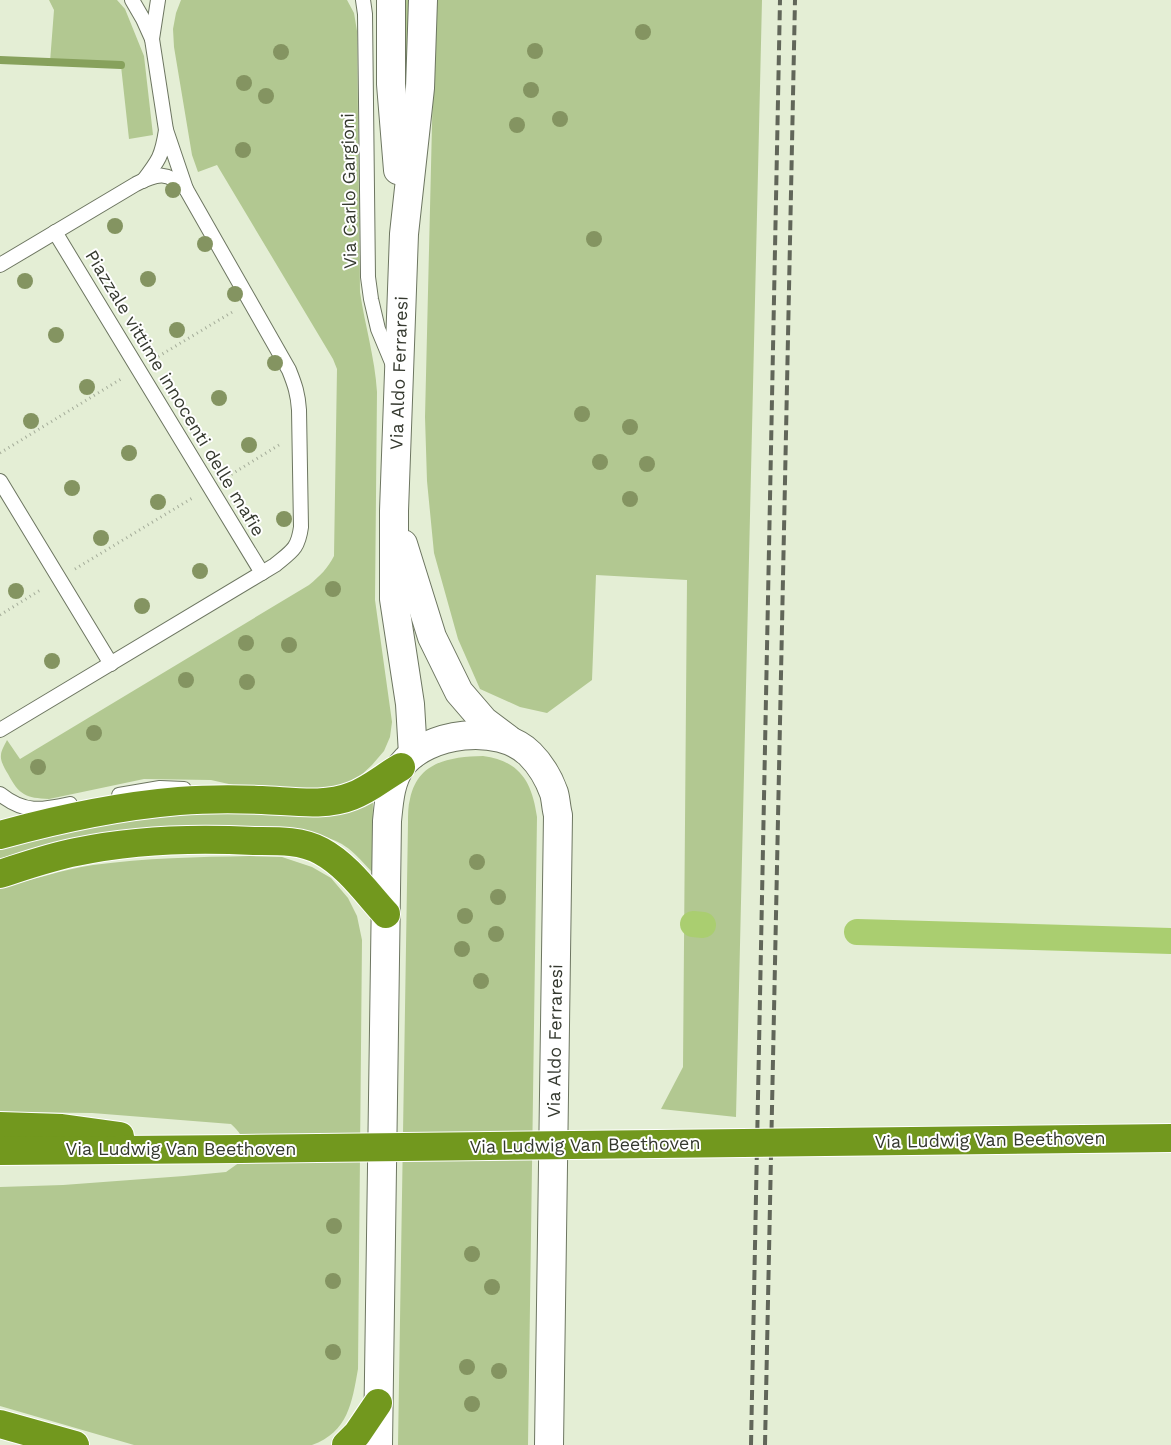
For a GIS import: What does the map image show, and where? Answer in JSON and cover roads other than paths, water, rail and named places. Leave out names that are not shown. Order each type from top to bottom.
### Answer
[{"type":"highway","points":[[0,835],[125,808],[182,801],[323,802],[340,800],[352,796],[407,760]]},
{"type":"highway","points":[[0,874],[54,857],[98,848],[208,840],[285,842],[304,844],[320,850],[333,859],[352,876],[386,914]]},
{"type":"highway","points":[[0,1126],[62,1128],[211,1148]]},
{"type":"highway","name":"Via Ludwig Van Beethoven","points":[[0,1151],[1171,1138]]},
{"type":"highway","points":[[0,1168],[59,1168],[211,1148]]},
{"type":"highway","points":[[346,1445],[378,1403]]},
{"type":"highway","points":[[0,1424],[75,1445]]},
{"type":"main road","name":"Via Aldo Ferraresi","points":[[391,0],[392,84],[404,234]]},
{"type":"main road","name":"Via Aldo Ferraresi","points":[[407,760],[410,704],[394,599],[394,511],[404,234],[420,88],[423,0]]},
{"type":"main road","name":"Via Aldo Ferraresi","points":[[394,511],[409,567],[432,638],[459,692],[484,722],[529,753],[539,764],[554,793],[558,815],[549,1445]]},
{"type":"main road","name":"Via Aldo Ferraresi","points":[[378,1445],[387,821],[389,797],[394,781],[407,760],[440,740],[458,736],[484,735],[514,742]]},
{"type":"lane","points":[[0,730],[275,565],[296,547],[299,539],[301,527],[298,393],[289,370],[186,189],[166,130],[152,39],[132,0]]},
{"type":"lane","points":[[152,39],[158,0]]},
{"type":"lane","name":"Via Carlo Gargioni","points":[[363,0],[365,14],[368,277],[378,329],[399,378]]},
{"type":"lane","points":[[143,181],[157,164],[162,151],[166,130]]},
{"type":"lane","points":[[0,265],[151,177],[160,175],[178,182],[186,189]]},
{"type":"lane","name":"Piazzale vittime innocenti delle mafie","points":[[55,232],[262,572]]},
{"type":"lane","points":[[0,481],[111,664]]},
{"type":"lane","points":[[0,794],[18,805],[35,810],[160,788],[203,792],[236,800]]},
{"type":"waterway","points":[[0,60],[121,65]]},
{"type":"waterway","points":[[693,924],[703,925]]},
{"type":"waterway","points":[[857,932],[1171,941]]},
{"type":"railway","points":[[751,1445],[780,0]]},
{"type":"railway","points":[[765,1445],[795,0]]}]
